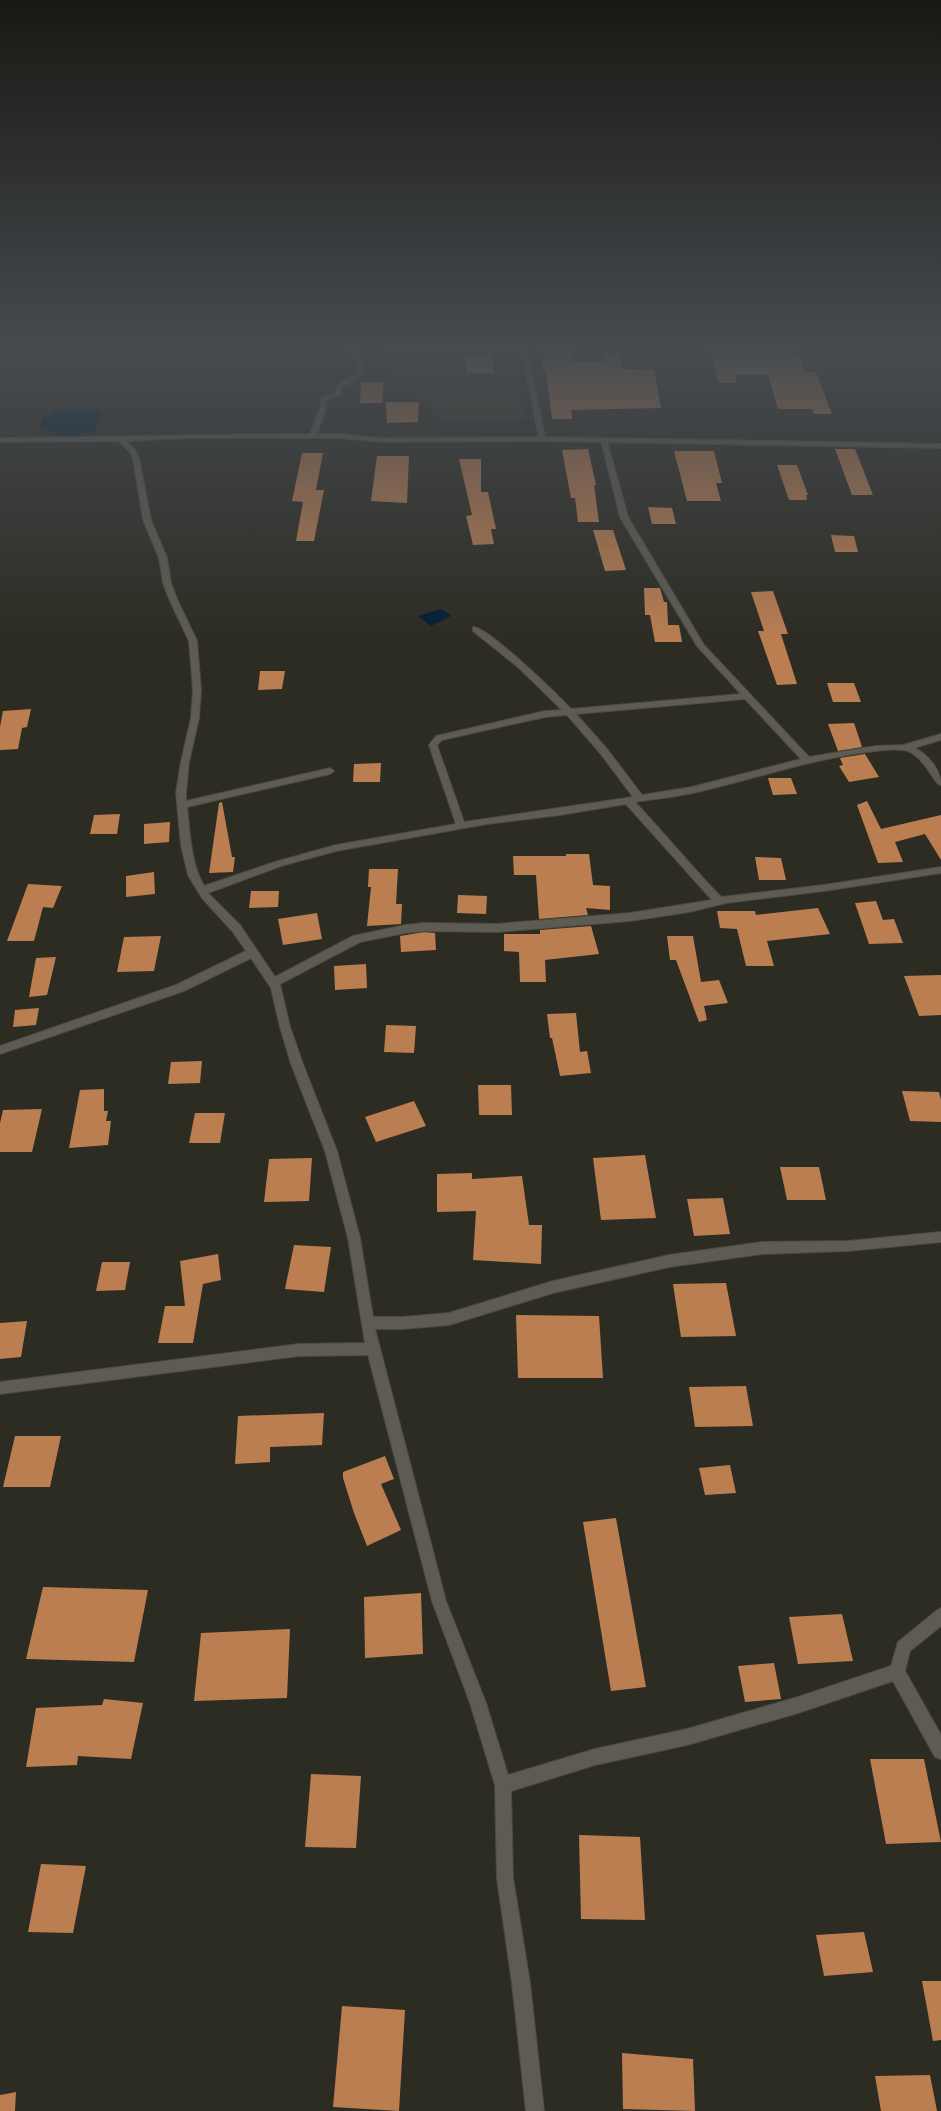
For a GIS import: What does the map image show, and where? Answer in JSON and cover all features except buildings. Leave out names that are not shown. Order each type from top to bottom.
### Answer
[{"type":"street","points":[[127,447],[136,458],[147,520],[163,558],[167,583],[193,641],[197,697],[196,718],[185,762],[181,793],[188,852],[193,874],[202,891],[214,908],[236,928],[273,983],[297,1064],[332,1151],[354,1238],[372,1349],[439,1601],[478,1703],[503,1785],[505,1878],[521,1983],[535,2111]]},
{"type":"street","points":[[606,447],[624,517],[701,646],[807,760]]},
{"type":"street","points":[[476,628],[513,656],[570,711],[624,776],[639,798]]},
{"type":"street","points":[[461,826],[433,745],[439,738],[545,714],[747,696]]},
{"type":"street","points":[[902,749],[941,737]]},
{"type":"street","points":[[202,891],[278,864],[336,848],[487,820],[560,812],[692,790],[807,760],[886,748],[912,750],[920,755],[941,782]]},
{"type":"street","points":[[183,805],[330,771]]},
{"type":"street","points":[[628,800],[670,845],[690,871],[719,901]]},
{"type":"street","points":[[273,983],[357,939],[405,929],[424,927],[497,928],[630,917],[688,908],[719,901],[824,888],[941,870]]},
{"type":"street","points":[[0,1050],[180,988],[253,952]]},
{"type":"street","points":[[367,1323],[403,1323],[449,1319],[553,1288],[669,1261],[762,1248],[848,1246],[941,1237]]},
{"type":"street","points":[[0,1388],[299,1350],[372,1349]]},
{"type":"street","points":[[941,1616],[903,1648],[897,1672],[941,1751]]},
{"type":"street","points":[[503,1785],[595,1757],[687,1737],[783,1710],[897,1672]]},
{"type":"water","points":[[441,609],[451,616],[431,626],[418,616]]}]
